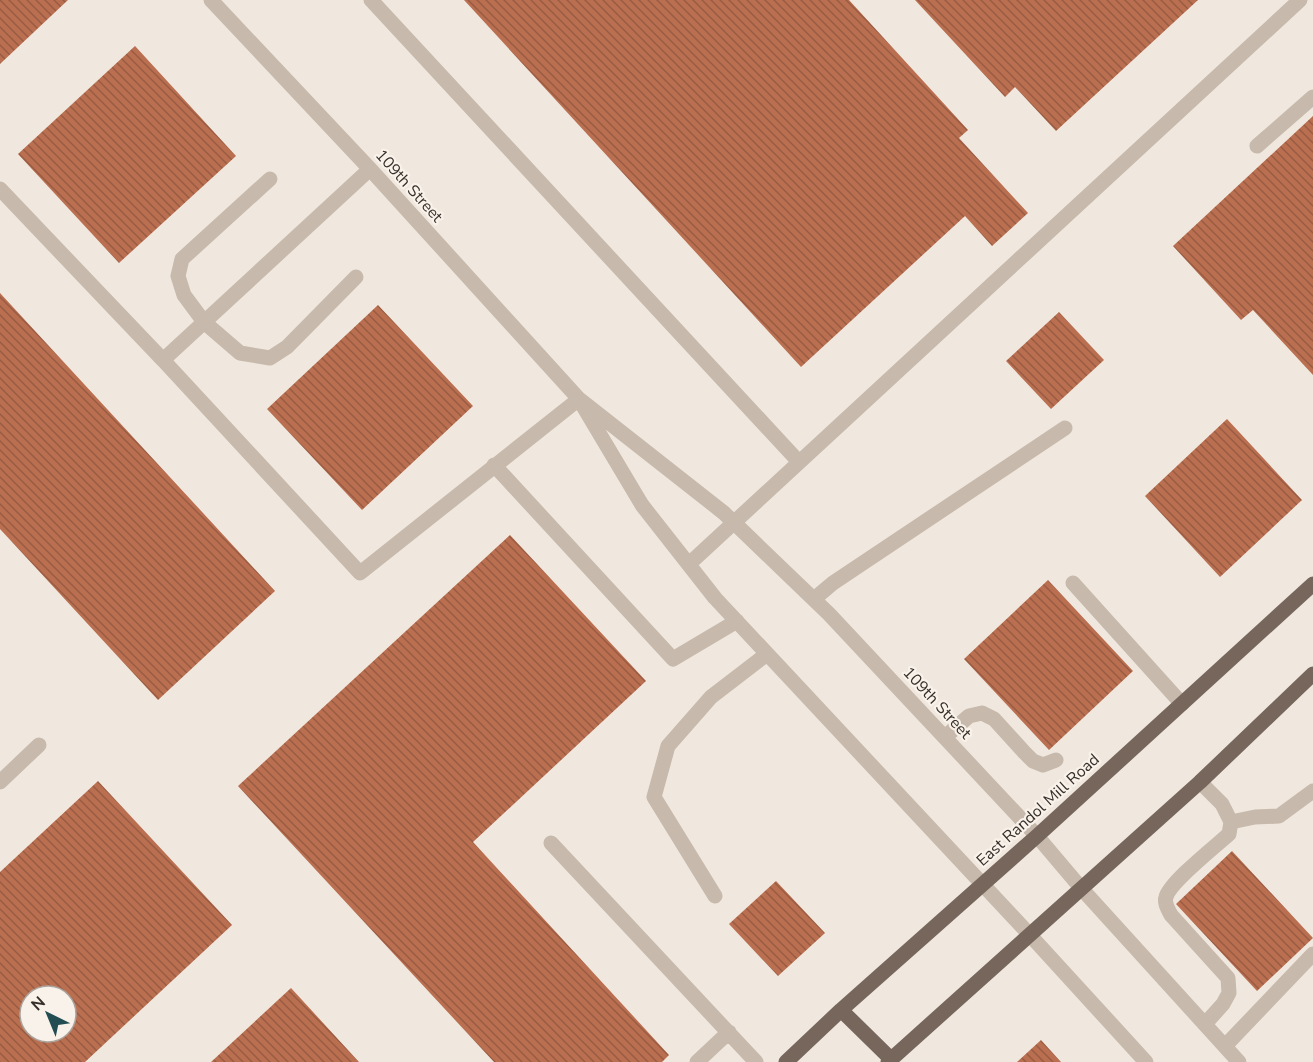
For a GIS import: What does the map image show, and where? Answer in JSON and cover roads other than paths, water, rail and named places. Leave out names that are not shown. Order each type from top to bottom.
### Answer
[{"type":"main road","name":"East Randol Mill Road","points":[[786,1062],[1313,584]]},
{"type":"main road","points":[[841,1010],[890,1061],[1200,782],[1313,674]]},
{"type":"street","name":"109th Street","points":[[211,0],[370,169],[579,399],[724,513],[829,614],[1037,836],[1081,888],[1239,1062]]},
{"type":"street","points":[[372,0],[799,462]]},
{"type":"street","points":[[689,564],[1300,0]]},
{"type":"street","points":[[1257,146],[1313,97]]},
{"type":"street","points":[[163,360],[370,169]]},
{"type":"street","points":[[270,179],[182,259],[178,276],[184,295],[204,322],[240,353],[270,358],[287,347],[356,278]]},
{"type":"street","points":[[0,189],[163,360],[360,573],[579,399]]},
{"type":"street","name":"109th Street","points":[[579,399],[642,505],[715,598],[1146,1062]]},
{"type":"street","points":[[813,599],[833,583],[1065,428]]},
{"type":"street","points":[[494,465],[673,659],[737,621]]},
{"type":"street","points":[[1073,583],[1182,704]]},
{"type":"street","points":[[715,896],[654,797],[668,746],[711,697],[767,654]]},
{"type":"street","points":[[945,737],[969,717],[982,713],[994,719],[1033,761],[1042,765],[1056,760]]},
{"type":"street","points":[[0,782],[39,745]]},
{"type":"street","points":[[1200,782],[1222,804],[1232,822],[1229,834],[1172,886],[1166,898],[1166,904],[1171,915],[1228,978],[1229,993],[1223,1004],[1205,1024]]},
{"type":"street","points":[[1232,822],[1255,817],[1279,816],[1313,790]]},
{"type":"street","points":[[551,843],[756,1062]]},
{"type":"street","points":[[1225,1046],[1313,954]]},
{"type":"street","points":[[697,1062],[729,1032]]}]
